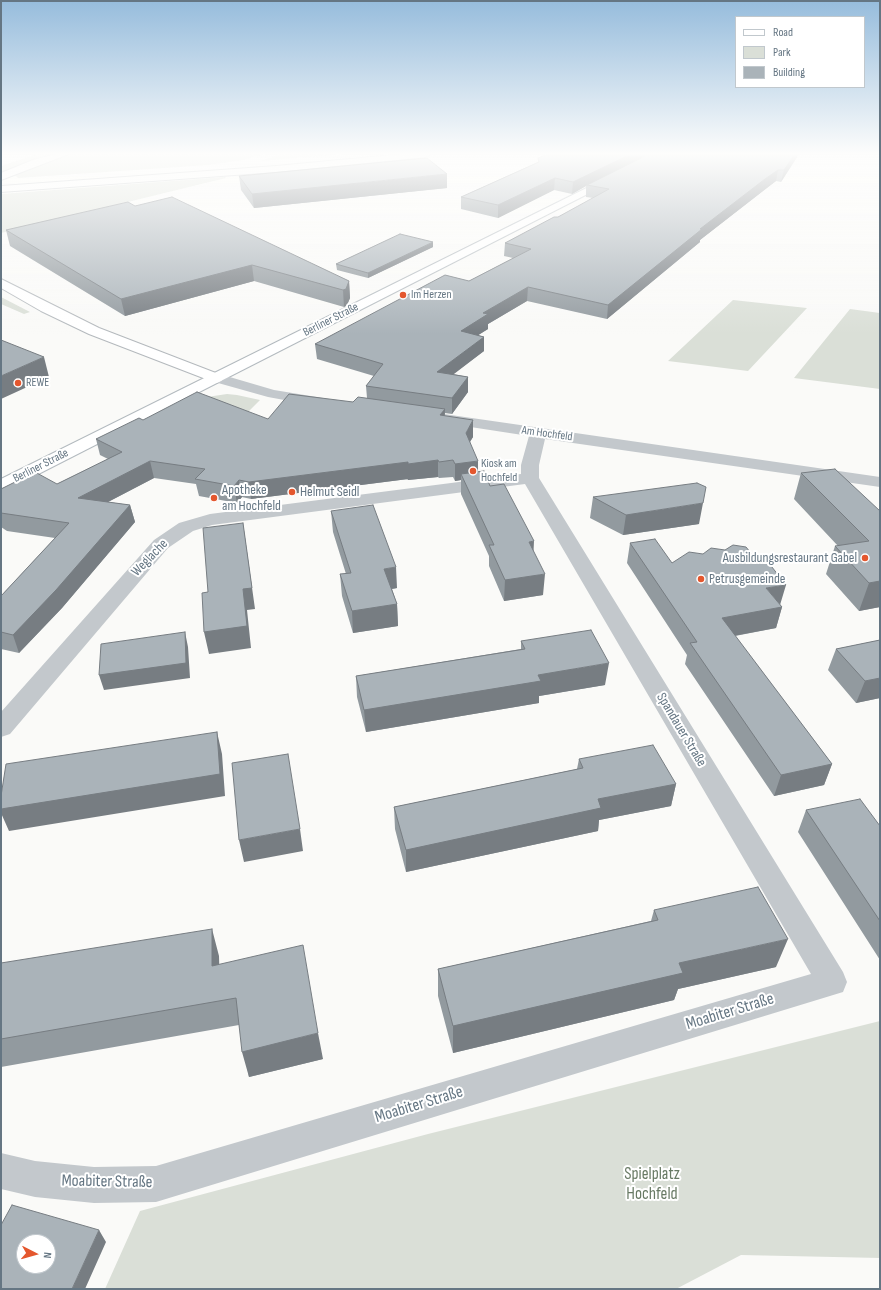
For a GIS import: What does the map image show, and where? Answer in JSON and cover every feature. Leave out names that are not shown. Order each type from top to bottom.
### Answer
[{"type":"main road","name":"Berliner Straße","points":[[1,486],[541,214]]},
{"type":"main road","points":[[1,283],[46,308],[87,328],[216,378]]},
{"type":"street","points":[[216,378],[273,394],[334,403]]},
{"type":"street","name":"Am Hochfeld","points":[[432,418],[880,482]]},
{"type":"street","points":[[530,478],[530,465],[538,432]]},
{"type":"street","name":"Weglache","points":[[1,728],[161,544],[186,528],[210,520],[530,478]]},
{"type":"street","name":"Spandauer Straße","points":[[530,478],[832,982]]},
{"type":"street","name":"Moabiter Straße","points":[[1,1171],[35,1179],[86,1184],[156,1184],[832,982]]},
{"type":"green space","points":[[1,214],[78,214],[1,233]]},
{"type":"green space","points":[[1,297],[30,312],[24,314],[1,304]]},
{"type":"green space","points":[[733,300],[807,308],[748,371],[668,361]]},
{"type":"green space","points":[[850,309],[880,313],[880,389],[794,378]]},
{"type":"green space","points":[[227,394],[260,400],[246,414],[207,397]]},
{"type":"green space","name":"Spielplatz Hochfeld","points":[[880,1021],[880,1258],[741,1255],[676,1289],[105,1289],[140,1211],[428,1134]]},
{"type":"building","points":[[75,214],[208,214],[349,281],[346,289],[343,290],[252,265],[121,299],[6,230]]},
{"type":"building","points":[[563,214],[719,214],[608,305],[528,287],[483,313],[488,314],[461,331],[484,337],[437,372],[468,377],[452,398],[366,386],[383,364],[315,344],[445,275],[469,281],[531,249],[505,243],[554,217]]},
{"type":"building","points":[[400,234],[433,242],[368,273],[336,264]]},
{"type":"building","points":[[1,340],[44,357],[1,376]]},
{"type":"building","points":[[197,392],[268,419],[289,394],[353,402],[358,397],[445,409],[440,415],[473,420],[466,433],[478,461],[455,464],[453,460],[439,462],[438,460],[408,464],[408,462],[249,482],[239,480],[234,486],[195,479],[205,469],[150,461],[78,498],[130,505],[56,590],[13,635],[1,632],[1,596],[69,523],[1,513],[1,489],[35,472],[57,484],[122,452],[96,439],[139,418],[143,420]]},
{"type":"building","points":[[835,469],[880,511],[880,581],[869,583],[835,546],[869,541],[801,473]]},
{"type":"building","points":[[484,471],[490,486],[504,484],[534,541],[529,542],[545,574],[505,580],[489,545],[494,545],[461,474]]},
{"type":"building","points":[[697,483],[706,487],[703,503],[626,515],[593,497]]},
{"type":"building","points":[[373,505],[396,567],[384,569],[397,604],[352,611],[340,574],[351,573],[331,511]]},
{"type":"building","points":[[243,523],[252,588],[243,589],[247,626],[204,632],[202,593],[208,592],[203,528]]},
{"type":"building","points":[[655,539],[672,563],[689,552],[703,554],[711,548],[725,550],[733,545],[746,547],[759,563],[768,562],[786,585],[766,588],[782,607],[722,618],[832,764],[781,775],[690,643],[697,642],[630,543]]},
{"type":"building","points":[[591,630],[609,663],[538,675],[541,681],[364,710],[356,676],[525,649],[521,641]]},
{"type":"building","points":[[185,632],[186,663],[99,675],[101,644]]},
{"type":"building","points":[[880,640],[880,678],[865,681],[836,649]]},
{"type":"building","points":[[217,732],[220,774],[1,809],[1,796],[6,764]]},
{"type":"building","points":[[653,745],[676,784],[598,799],[601,808],[406,850],[394,807],[583,768],[579,759]]},
{"type":"building","points":[[288,754],[300,829],[239,840],[232,763]]},
{"type":"building","points":[[860,799],[880,826],[880,921],[806,810]]},
{"type":"building","points":[[758,887],[788,939],[679,963],[683,973],[453,1026],[438,969],[658,920],[654,910]]},
{"type":"building","points":[[212,929],[212,966],[303,945],[318,1033],[242,1052],[236,998],[1,1039],[1,963]]},
{"type":"building","points":[[12,1205],[99,1230],[72,1289],[1,1289],[1,1225]]},
{"type":"place","name":"Im Herzen","points":[[403,295]]},
{"type":"place","name":"REWE","points":[[18,383]]},
{"type":"place","name":"Kiosk am Hochfeld","points":[[473,471]]},
{"type":"place","name":"Helmut Seidl","points":[[292,492]]},
{"type":"place","name":"Apotheke am Hochfeld","points":[[214,498]]},
{"type":"place","name":"Ausbildungsrestaurant Gabel","points":[[865,558]]},
{"type":"place","name":"Petrusgemeinde","points":[[701,579]]}]
